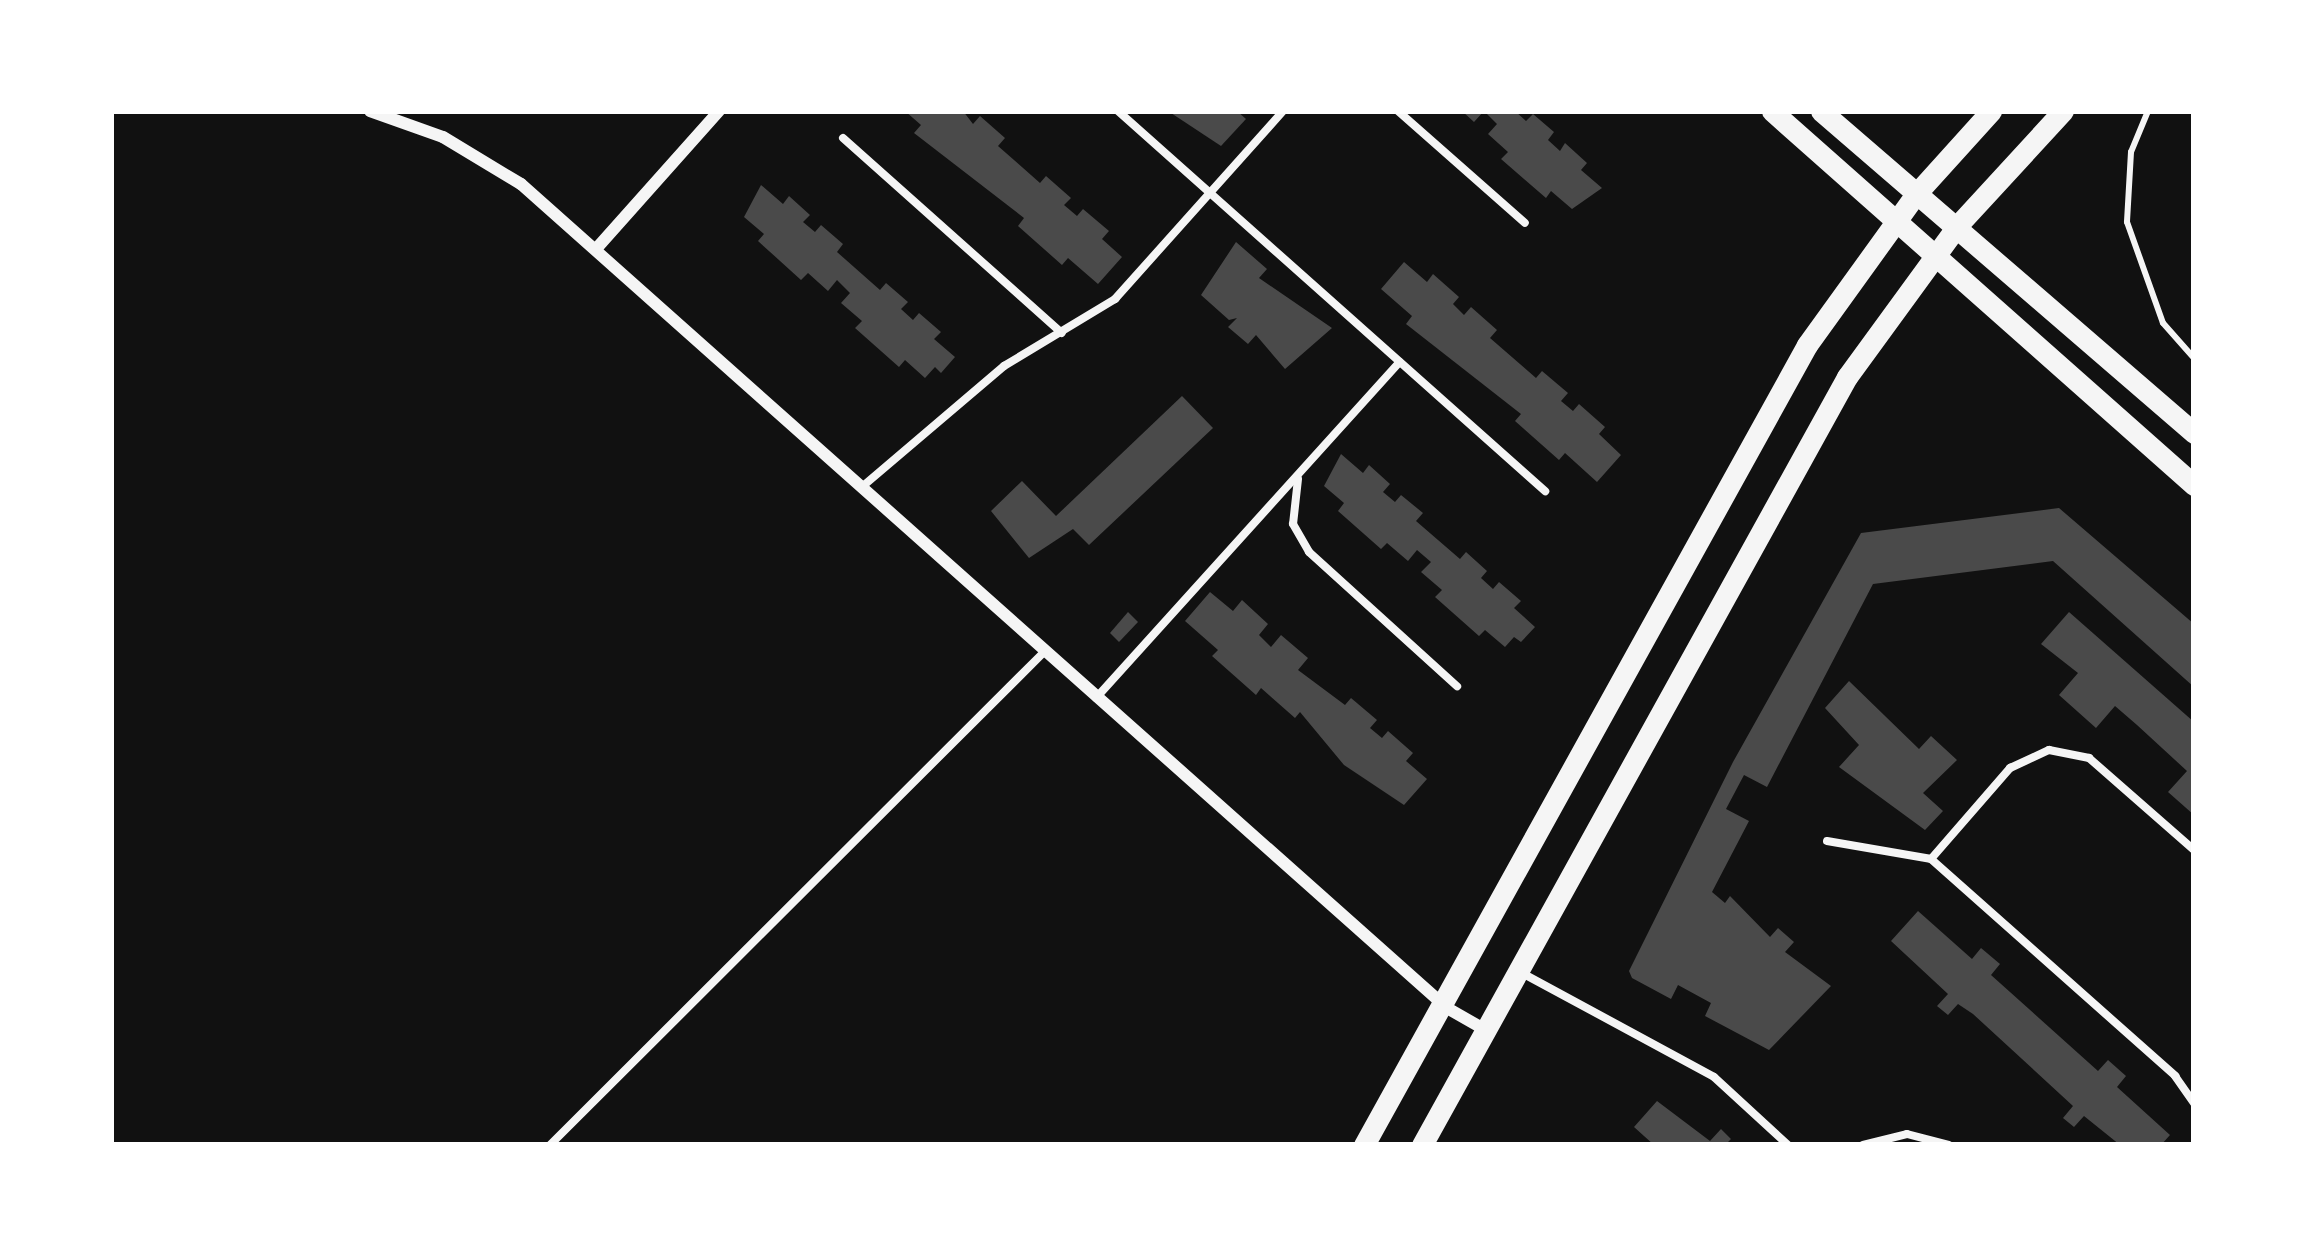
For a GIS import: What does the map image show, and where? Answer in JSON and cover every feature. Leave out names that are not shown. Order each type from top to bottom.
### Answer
[{"type":"main road","points":[[1772,111],[2194,485]]},
{"type":"main road","points":[[1821,111],[2194,433]]},
{"type":"main road","points":[[1364,1145],[1447,1008],[1732,469],[1807,345],[1916,194],[1991,111]]},
{"type":"main road","points":[[1422,1145],[1490,1033],[1772,504],[1847,377],[1958,225],[2063,111]]},
{"type":"street","points":[[370,111],[404,116],[488,162],[596,249],[1447,1008],[1490,1033]]},
{"type":"street","points":[[596,249],[719,111]]},
{"type":"lane","points":[[1118,111],[1545,491]]},
{"type":"lane","points":[[862,488],[1004,365],[1114,299],[1283,111]]},
{"type":"lane","points":[[1398,111],[1525,224]]},
{"type":"lane","points":[[843,138],[1062,333]]},
{"type":"lane","points":[[1096,698],[1400,362]]},
{"type":"lane","points":[[1300,472],[1291,507],[1299,538],[1457,686]]},
{"type":"lane","points":[[550,1145],[1044,652]]},
{"type":"lane","points":[[1931,859],[2010,768],[2049,750],[2089,758],[2194,850]]},
{"type":"lane","points":[[1827,841],[1931,859],[2175,1076],[2194,1103]]},
{"type":"lane","points":[[1522,973],[1714,1077],[1788,1145]]},
{"type":"lane","points":[[1863,1145],[1906,1134],[1949,1145]]},
{"type":"path","points":[[2148,111],[2125,184],[2127,222],[2163,323],[2194,358]]},
{"type":"building","points":[[905,111],[963,111],[973,124],[980,116],[1005,138],[998,146],[1040,183],[1046,176],[1071,198],[1064,205],[1077,216],[1083,209],[1109,231],[1102,239],[1122,257],[1098,284],[1068,258],[1062,265],[1018,226],[1024,218],[914,133],[921,125]]},
{"type":"building","points":[[1168,111],[1237,111],[1246,119],[1221,146]]},
{"type":"building","points":[[1462,111],[1484,111],[1474,122]]},
{"type":"building","points":[[1484,111],[1515,111],[1526,121],[1533,114],[1554,132],[1548,140],[1560,151],[1565,143],[1587,163],[1581,170],[1602,188],[1572,209],[1551,191],[1546,198],[1501,159],[1508,152],[1488,134],[1497,124]]},
{"type":"building","points":[[761,185],[783,204],[789,196],[810,215],[803,222],[815,232],[821,225],[843,244],[837,252],[880,290],[886,283],[908,302],[901,309],[913,320],[919,313],[941,332],[934,339],[955,357],[941,373],[935,367],[925,378],[905,360],[899,367],[855,328],[862,321],[841,303],[850,293],[837,280],[828,291],[808,273],[801,280],[758,241],[764,234],[744,217]]},
{"type":"building","points":[[1236,242],[1267,269],[1259,278],[1332,328],[1285,369],[1256,335],[1248,344],[1228,327],[1237,318],[1229,320],[1201,295]]},
{"type":"building","points":[[1404,262],[1427,282],[1433,274],[1459,297],[1453,304],[1464,315],[1471,307],[1497,330],[1490,338],[1536,378],[1542,371],[1568,393],[1561,401],[1573,411],[1579,404],[1605,427],[1599,434],[1621,455],[1597,482],[1565,453],[1559,460],[1515,421],[1521,414],[1406,324],[1412,316],[1381,289]]},
{"type":"building","points":[[1182,396],[1213,428],[1089,545],[1073,529],[1029,558],[991,511],[1022,481],[1056,516]]},
{"type":"building","points":[[1341,454],[1363,473],[1369,465],[1390,484],[1383,492],[1395,502],[1401,495],[1423,513],[1416,521],[1460,559],[1466,552],[1487,571],[1481,578],[1493,589],[1499,582],[1521,601],[1514,608],[1535,627],[1521,642],[1514,637],[1505,647],[1485,630],[1479,636],[1435,597],[1442,590],[1421,572],[1431,562],[1417,550],[1408,561],[1387,543],[1381,549],[1338,511],[1344,503],[1324,486]]},
{"type":"building","points":[[2059,508],[2194,624],[2194,687],[2053,561],[1873,584],[1767,787],[1744,775],[1726,809],[1749,821],[1712,892],[1725,903],[1730,896],[1770,937],[1778,928],[1794,942],[1785,952],[1831,986],[1769,1050],[1705,1016],[1711,1003],[1678,985],[1671,999],[1632,978],[1629,971],[1733,762],[1861,533]]},
{"type":"building","points":[[1210,592],[1233,611],[1242,600],[1268,624],[1259,635],[1271,647],[1281,635],[1308,658],[1298,670],[1345,705],[1351,698],[1377,720],[1370,728],[1382,738],[1388,731],[1413,753],[1406,761],[1427,779],[1404,805],[1344,765],[1300,712],[1295,718],[1261,688],[1256,695],[1212,656],[1218,650],[1185,621]]},
{"type":"building","points":[[1128,612],[1138,622],[1119,642],[1110,633]]},
{"type":"building","points":[[2069,612],[2194,722],[2194,815],[2168,792],[2187,771],[2137,725],[2115,706],[2096,728],[2059,695],[2078,673],[2041,644]]},
{"type":"building","points":[[1849,681],[1919,749],[1931,736],[1957,760],[1923,793],[1943,811],[1925,830],[1839,767],[1859,745],[1825,708]]},
{"type":"building","points":[[1918,911],[1972,959],[1981,948],[2000,964],[1991,975],[2098,1071],[2108,1060],[2126,1076],[2117,1087],[2170,1135],[2161,1145],[2120,1145],[2084,1116],[2074,1127],[2063,1118],[2073,1106],[1973,1014],[1958,1004],[1948,1015],[1937,1006],[1948,994],[1891,941]]},
{"type":"building","points":[[1657,1101],[1710,1141],[1721,1129],[1731,1139],[1725,1145],[1654,1145],[1634,1127]]}]
